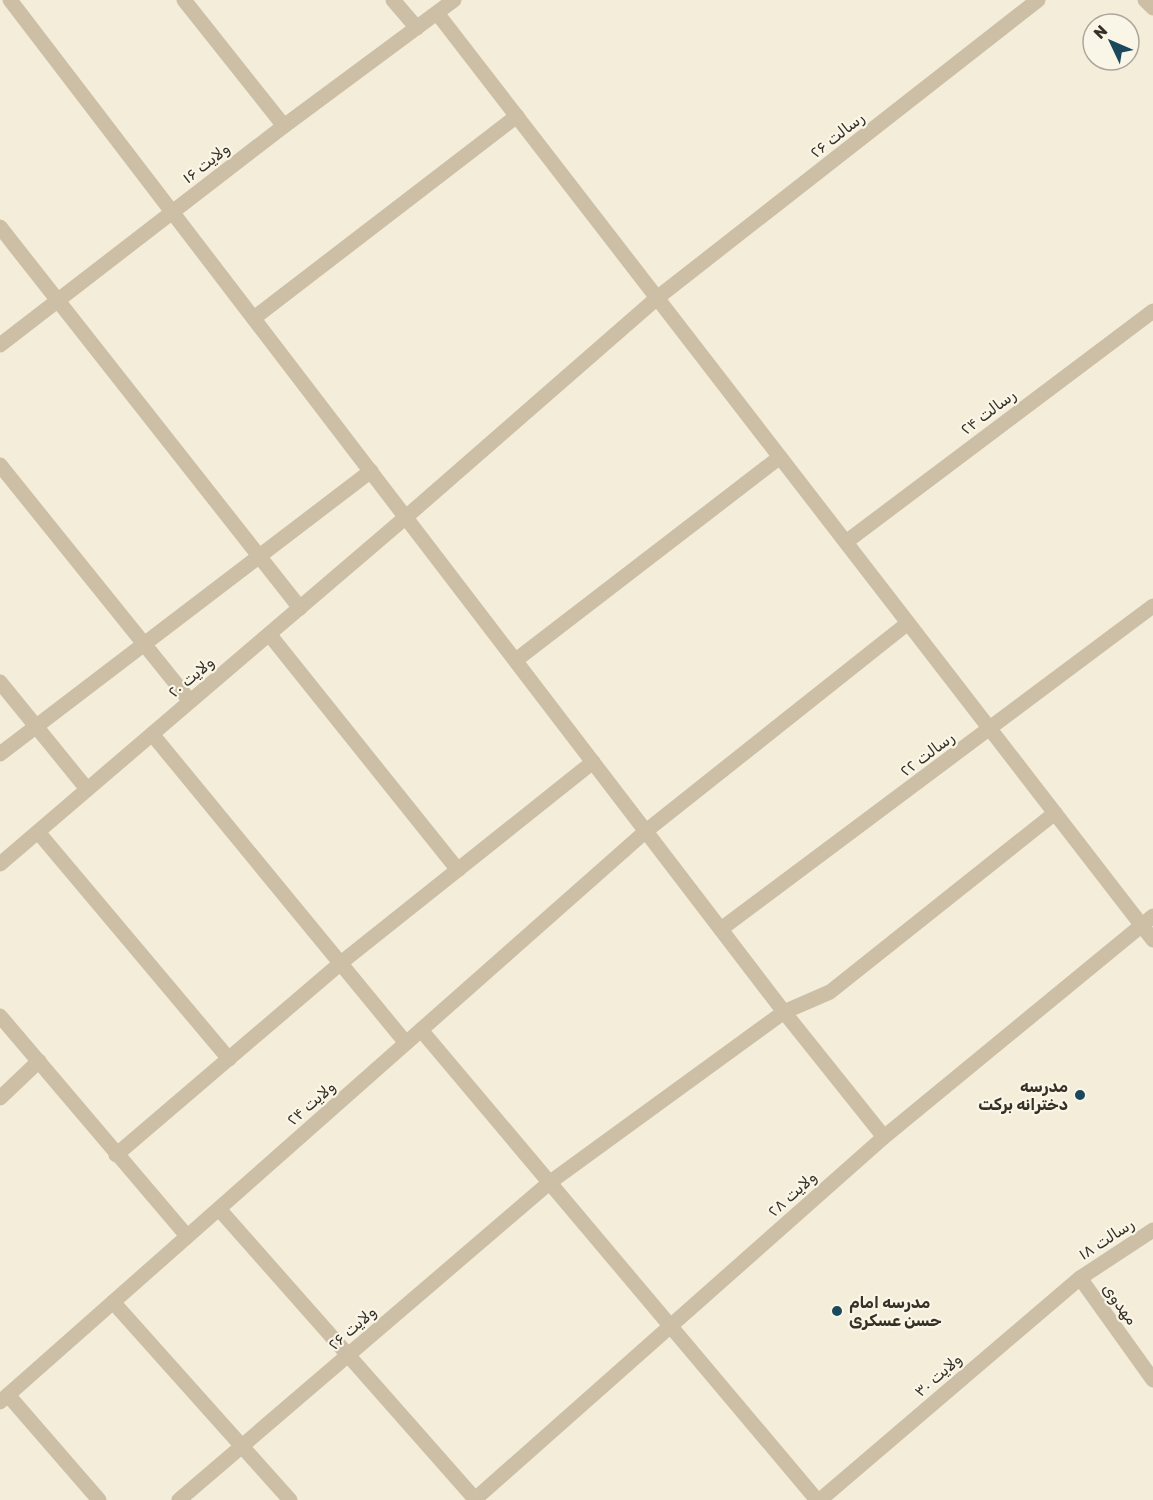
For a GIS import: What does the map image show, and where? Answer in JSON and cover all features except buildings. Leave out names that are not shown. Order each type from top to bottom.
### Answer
[{"type":"street","points":[[10,0],[784,1012],[884,1137]]},
{"type":"street","points":[[184,0],[284,126]]},
{"type":"street","points":[[393,0],[417,28]]},
{"type":"street","name":"ولایت ۱۶","points":[[0,345],[284,126],[454,0]]},
{"type":"street","name":"رسالت ۲۶","points":[[406,517],[657,298],[1038,0]]},
{"type":"street","points":[[1145,0],[1153,8]]},
{"type":"street","points":[[437,13],[1055,813],[1147,921],[1153,940]]},
{"type":"street","points":[[254,318],[517,116]]},
{"type":"street","points":[[0,227],[300,608]]},
{"type":"street","name":"رسالت ۲۴","points":[[846,542],[1153,311]]},
{"type":"street","points":[[516,660],[780,457]]},
{"type":"street","points":[[0,465],[190,701]]},
{"type":"street","points":[[0,754],[370,471]]},
{"type":"street","name":"ولایت ۲۰","points":[[0,864],[406,517]]},
{"type":"street","name":"رسالت ۲۲","points":[[721,929],[1153,606]]},
{"type":"street","name":"ولایت ۲۴","points":[[4,1398],[646,831],[908,623]]},
{"type":"street","points":[[269,634],[458,870]]},
{"type":"street","points":[[0,682],[87,789]]},
{"type":"street","points":[[152,734],[342,962],[406,1043]]},
{"type":"street","points":[[116,1155],[342,962],[593,762]]},
{"type":"street","name":"ولایت ۲۶","points":[[179,1500],[549,1183],[784,1012],[830,992],[1055,813]]},
{"type":"street","points":[[38,832],[229,1059]]},
{"type":"street","name":"ولایت ۲۸","points":[[475,1500],[884,1137],[1147,921]]},
{"type":"street","points":[[0,1016],[187,1236]]},
{"type":"street","points":[[421,1030],[818,1500]]},
{"type":"street","points":[[0,1098],[39,1061]]},
{"type":"street","points":[[219,1209],[475,1500]]},
{"type":"street","name":"رسالت ۱۸","points":[[1080,1278],[1153,1230]]},
{"type":"street","name":"مهدوی","points":[[1080,1278],[1153,1380]]},
{"type":"street","name":"ولایت ۳۰","points":[[818,1500],[1080,1278]]},
{"type":"street","points":[[113,1302],[290,1500]]},
{"type":"street","points":[[4,1398],[99,1500]]},
{"type":"place","name":"مدرسه دخترانه برکت","points":[[1080,1095]]},
{"type":"place","name":"مدرسه امام حسن عسکری","points":[[837,1311]]}]
